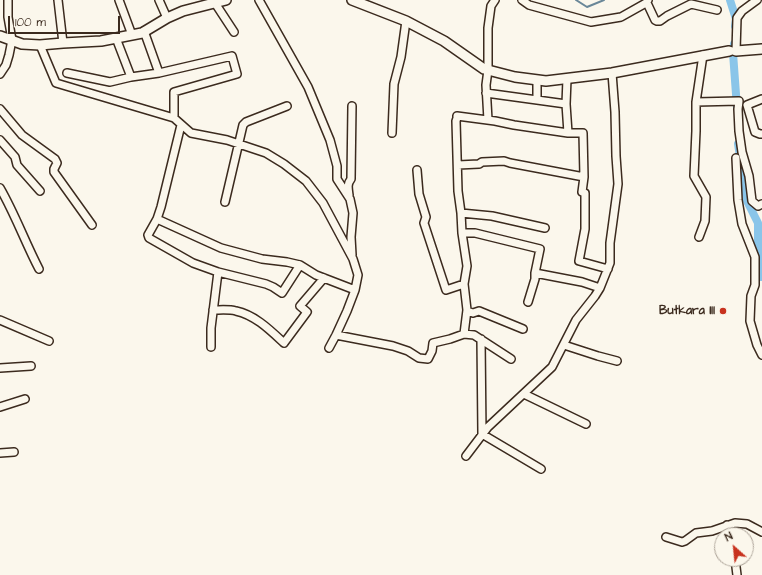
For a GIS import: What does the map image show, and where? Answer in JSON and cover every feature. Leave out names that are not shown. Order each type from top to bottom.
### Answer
[{"type":"street","points":[[0,74],[6,65],[12,40],[8,17],[8,0]]},
{"type":"street","points":[[58,0],[63,43]]},
{"type":"street","points":[[119,0],[132,35]]},
{"type":"street","points":[[159,0],[167,18]]},
{"type":"street","points":[[259,0],[308,87],[330,140],[337,166],[337,180],[350,199]]},
{"type":"street","points":[[352,0],[406,21],[444,41],[484,69],[515,77],[537,80],[546,81],[567,79],[703,55],[762,49]]},
{"type":"street","points":[[488,120],[486,86],[488,70],[488,28],[491,6],[495,0]]},
{"type":"street","points":[[522,0],[529,5],[591,22],[621,17],[647,2],[655,20],[657,21],[660,21],[691,4],[718,10]]},
{"type":"street","points":[[732,51],[737,18],[742,11],[757,0]]},
{"type":"street","points":[[0,36],[22,44],[40,45],[101,41],[142,33],[167,18],[220,1],[234,32]]},
{"type":"street","points":[[392,133],[394,84],[401,57],[406,21]]},
{"type":"street","points":[[144,31],[159,73]]},
{"type":"street","points":[[116,38],[130,77]]},
{"type":"street","points":[[40,45],[56,83],[174,118],[191,133],[227,140],[266,153],[284,164],[306,181],[323,203],[352,259],[358,276],[355,290],[329,348]]},
{"type":"street","points":[[700,237],[705,220],[706,197],[694,176],[696,102],[703,55]]},
{"type":"street","points":[[66,73],[110,82],[130,77],[159,73],[232,56],[237,74],[174,92],[174,118]]},
{"type":"street","points":[[466,456],[488,427],[552,367],[576,320],[596,296],[608,269],[610,263],[610,243],[618,184],[612,72]]},
{"type":"street","points":[[567,79],[566,104],[568,132]]},
{"type":"street","points":[[537,80],[537,100]]},
{"type":"street","points":[[486,93],[566,104]]},
{"type":"street","points":[[696,102],[747,105],[762,99]]},
{"type":"street","points":[[738,104],[742,152],[749,179],[752,201],[758,206],[762,204]]},
{"type":"street","points":[[747,105],[755,132],[762,134]]},
{"type":"street","points":[[225,202],[242,127],[246,122],[287,106]]},
{"type":"street","points":[[352,106],[351,179],[348,185],[353,213],[351,237],[352,259]]},
{"type":"street","points":[[0,109],[22,135],[55,159],[57,163],[54,172],[92,225]]},
{"type":"street","points":[[464,334],[467,311],[464,284],[467,266],[458,191],[457,116],[514,125],[583,133],[584,177],[582,192],[585,193],[585,229],[579,261],[608,269]]},
{"type":"street","points":[[181,125],[161,207],[157,219],[148,235],[149,238],[193,264],[266,284],[282,293],[300,265]]},
{"type":"street","points":[[0,140],[15,157],[17,165],[40,192]]},
{"type":"street","points":[[736,158],[738,200],[742,224],[755,257],[755,285],[751,296],[750,321],[757,345],[762,355]]},
{"type":"street","points":[[458,165],[504,161],[584,177]]},
{"type":"street","points":[[417,170],[419,194],[426,217],[424,224],[446,290],[464,284]]},
{"type":"street","points":[[738,178],[749,179]]},
{"type":"street","points":[[0,188],[39,270]]},
{"type":"street","points":[[461,213],[492,216],[545,228]]},
{"type":"street","points":[[157,219],[221,248],[262,259],[300,265],[316,275],[355,290]]},
{"type":"street","points":[[462,233],[475,233],[540,249],[535,279],[528,302]]},
{"type":"street","points":[[211,347],[211,328],[218,272]]},
{"type":"street","points":[[535,273],[582,282],[600,288]]},
{"type":"street","points":[[213,310],[236,311],[259,321],[284,343],[307,312],[300,306],[324,278]]},
{"type":"street","points":[[467,311],[473,313],[479,311],[523,329]]},
{"type":"street","points":[[0,320],[49,341]]},
{"type":"street","points":[[336,335],[393,346],[408,351],[419,358],[428,359],[432,351],[433,343],[464,334],[474,335],[511,359]]},
{"type":"street","points":[[481,339],[482,434]]},
{"type":"street","points":[[564,345],[616,361]]},
{"type":"street","points":[[0,368],[31,366]]},
{"type":"street","points":[[524,394],[586,424]]},
{"type":"street","points":[[0,406],[25,399]]},
{"type":"street","points":[[482,434],[541,469]]},
{"type":"street","points":[[0,453],[14,452]]},
{"type":"street","points":[[666,537],[682,542],[696,533],[712,531],[735,523],[747,524],[762,532]]},
{"type":"waterway","points":[[576,0],[587,7],[604,0]]},
{"type":"waterway","points":[[730,0],[736,19],[735,26]]},
{"type":"waterway","points":[[734,44],[733,53],[737,108]]},
{"type":"waterway","points":[[738,144],[747,201],[758,223],[758,252],[762,277]]},
{"type":"place","name":"Butkara III","points":[[723,311]]}]
